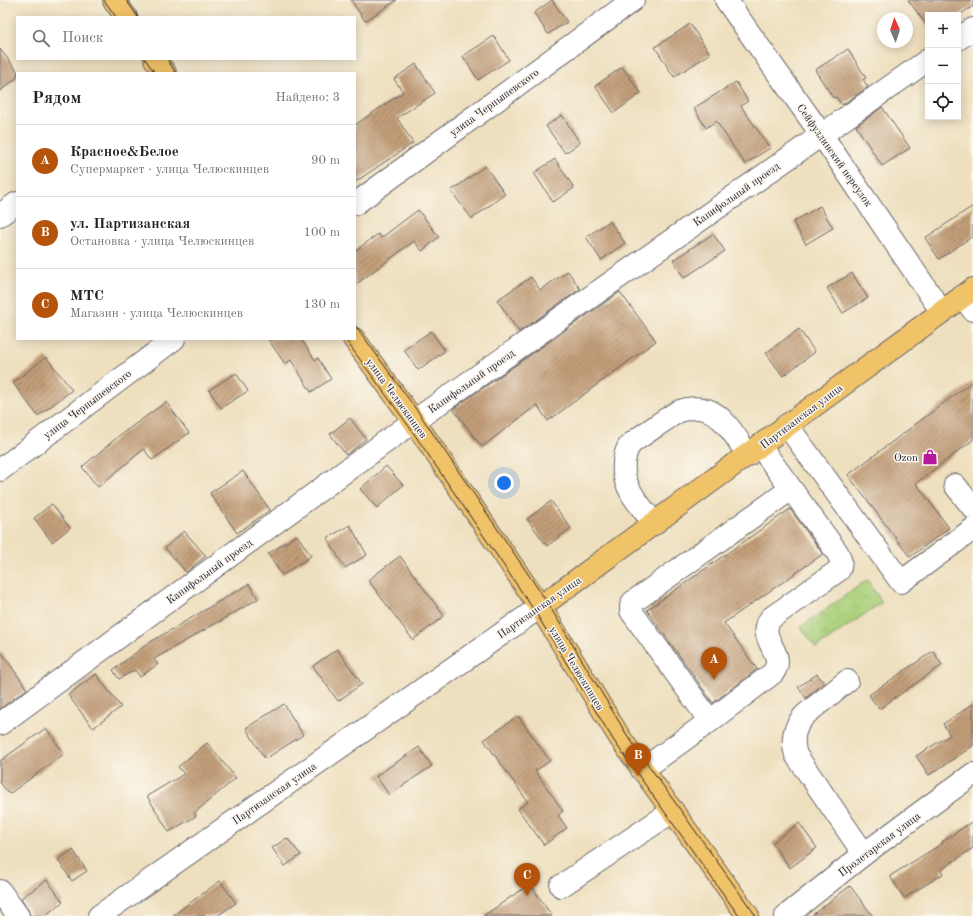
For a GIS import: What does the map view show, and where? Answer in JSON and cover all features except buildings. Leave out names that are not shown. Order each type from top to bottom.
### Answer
[{"type":"main road","points":[[114,0],[125,16]]},
{"type":"main road","points":[[157,60],[164,72]]},
{"type":"main road","name":"Партизанская улица","points":[[540,607],[942,312],[970,298]]},
{"type":"main road","name":"улица Челюскинцев","points":[[355,340],[414,421],[540,607],[620,738],[748,916]]},
{"type":"street","name":"улица Чернышевского","points":[[356,203],[633,0]]},
{"type":"street","name":"Сейфуллинский переулок","points":[[726,0],[821,134],[942,312]]},
{"type":"street","points":[[961,37],[973,29]]},
{"type":"street","name":"Канифольный проезд","points":[[0,724],[414,421],[925,62]]},
{"type":"street","points":[[0,215],[16,204]]},
{"type":"street","name":"улица Чернышевского","points":[[0,470],[173,340]]},
{"type":"street","points":[[642,770],[710,721],[776,669],[778,659],[766,634],[768,622],[771,618],[839,570],[841,566],[841,561],[837,552],[785,500],[754,450],[722,420],[707,410],[694,408],[679,411],[630,445],[625,456],[625,480],[628,488],[654,524]]},
{"type":"street","points":[[787,425],[901,582],[973,529]]},
{"type":"street","points":[[955,485],[973,508]]},
{"type":"street","points":[[710,721],[631,612],[631,606],[633,602],[785,500]]},
{"type":"street","name":"Партизанская улица","points":[[99,916],[540,607]]},
{"type":"street","points":[[848,681],[800,720],[793,738],[796,755],[864,854]]},
{"type":"street","name":"Пролетарская улица","points":[[786,916],[864,854],[973,774]]},
{"type":"street","points":[[561,886],[673,812]]},
{"type":"street","points":[[0,891],[18,916]]},
{"type":"green space","points":[[867,580],[882,602],[816,648],[801,627]]},
{"type":"tram line","points":[[104,0],[115,16]]},
{"type":"tram line","points":[[126,0],[137,16]]},
{"type":"tram line","points":[[146,60],[154,72]]},
{"type":"tram line","points":[[168,60],[175,72]]},
{"type":"tram line","points":[[356,326],[421,416],[547,602],[627,735],[756,916]]},
{"type":"tram line","points":[[346,340],[408,425],[534,610],[614,741],[739,916]]},
{"type":"place","name":"Ozon","points":[[930,457]]},
{"type":"place","name":"Красное&Белое","points":[[714,680]]},
{"type":"place","name":"ул. Партизанская","points":[[638,776]]},
{"type":"place","name":"МТС","points":[[527,896]]}]
